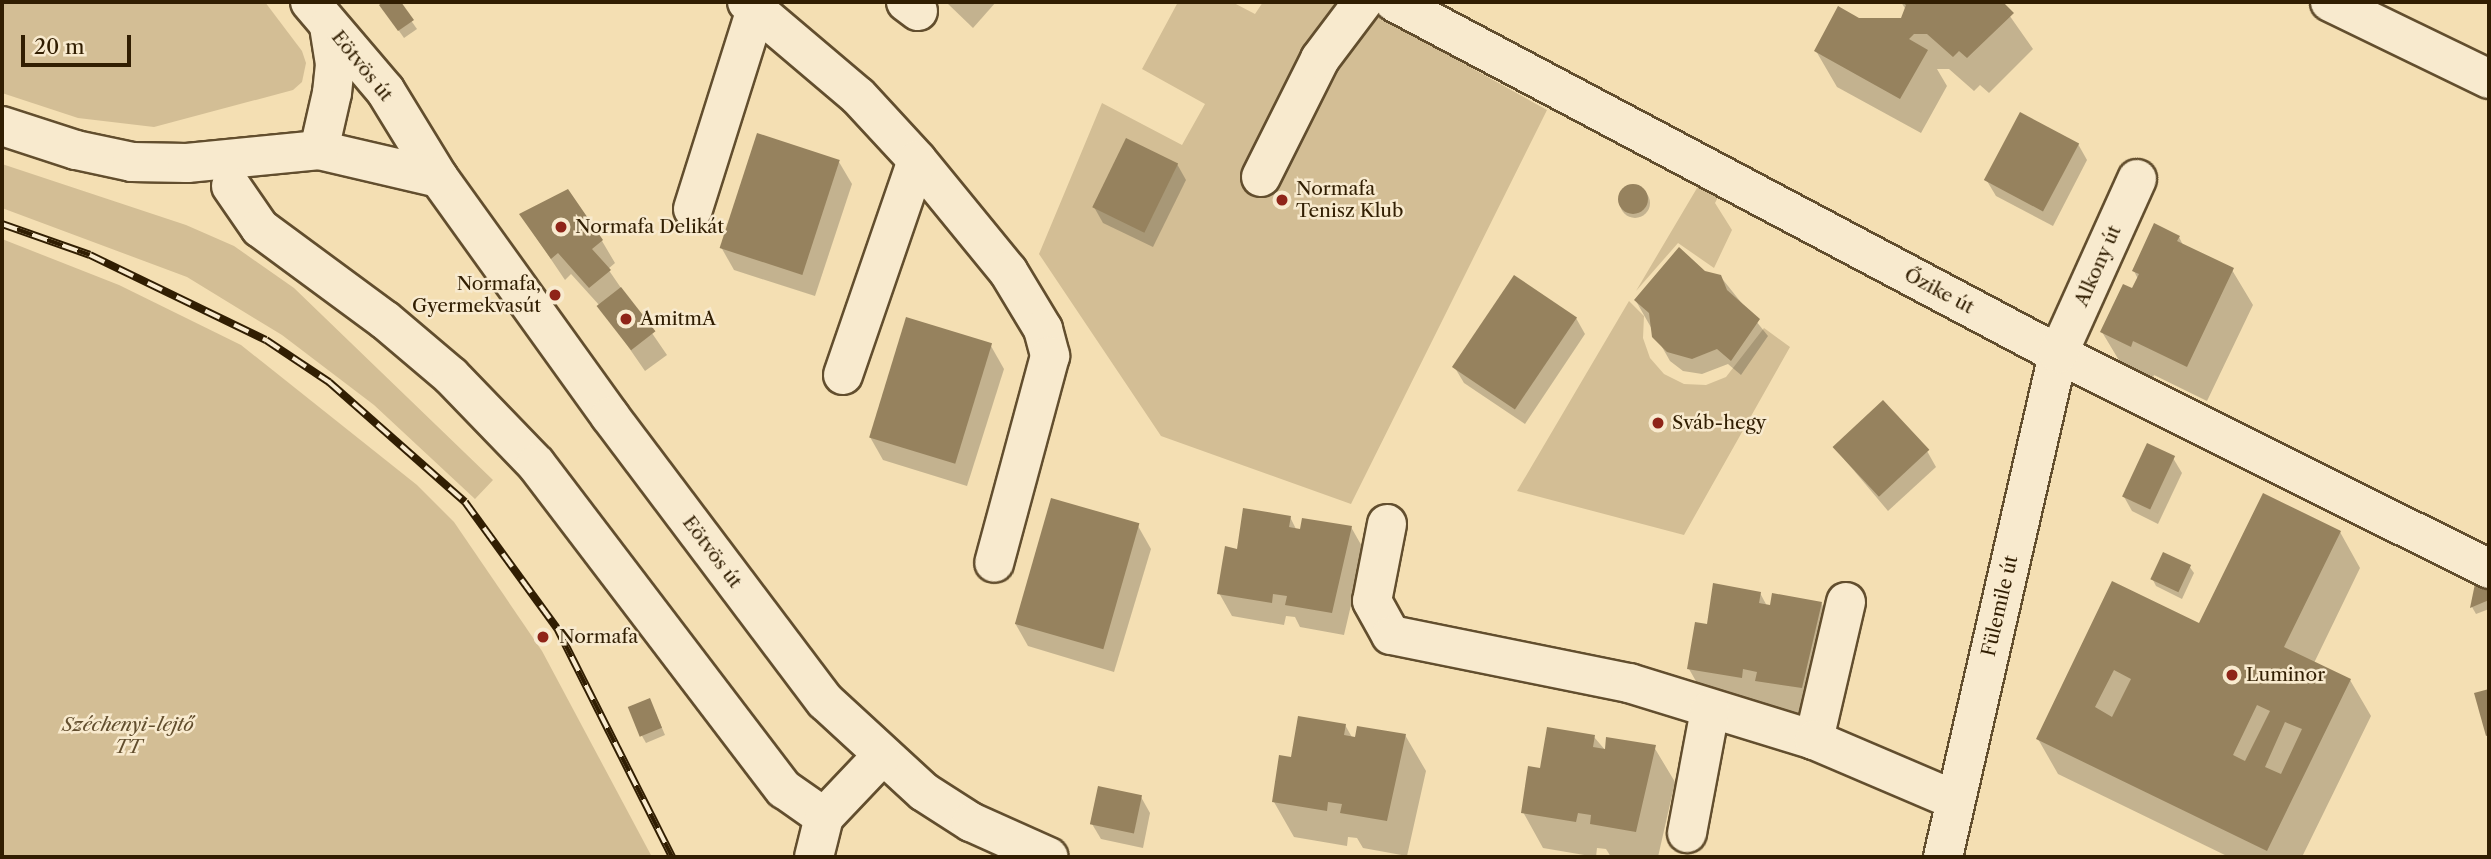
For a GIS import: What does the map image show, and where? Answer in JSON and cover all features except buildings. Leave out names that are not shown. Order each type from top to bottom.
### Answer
[{"type":"street","points":[[1261,177],[1320,58],[1363,2]]},
{"type":"street","name":"Őzike út","points":[[1394,2],[2058,354],[2489,569]]},
{"type":"street","points":[[2330,2],[2489,79]]},
{"type":"street","points":[[692,209],[751,7],[858,96],[917,160],[1008,271],[1044,329],[1050,356],[994,563]]},
{"type":"street","name":"Eötvös út","points":[[319,150],[332,93],[335,64],[320,13]]},
{"type":"street","name":"Eötvös út","points":[[320,13],[385,90],[439,178],[825,701],[881,757],[971,822],[1049,857]]},
{"type":"street","points":[[2,126],[76,150],[132,162],[187,163],[319,150],[439,178]]},
{"type":"street","points":[[844,375],[917,160]]},
{"type":"street","name":"Alkony út","points":[[2058,354],[2137,179]]},
{"type":"street","points":[[231,186],[260,228],[404,336],[451,376],[536,464],[784,789],[824,817]]},
{"type":"street","name":"Fülemile út","points":[[1943,857],[2058,354]]},
{"type":"street","points":[[1387,524],[1372,601],[1391,635],[1629,683],[1814,740],[1955,800]]},
{"type":"street","points":[[1814,740],[1846,602]]},
{"type":"street","points":[[1687,833],[1710,710]]},
{"type":"street","points":[[814,857],[824,817],[881,757]]},
{"type":"green space","points":[[2,2],[265,2],[302,51],[306,63],[302,82],[293,90],[154,127],[78,118],[2,93]]},
{"type":"green space","name":"Normafa Tenisz Klub","points":[[1178,2],[1232,2],[1255,14],[1263,2],[1353,2],[1547,110],[1351,504],[1161,436],[1039,254],[1102,103],[1182,145],[1205,104],[1142,69]]},
{"type":"green space","points":[[2,164],[186,225],[234,246],[294,288],[493,480],[475,499],[374,405],[282,335],[187,277],[2,208]]},
{"type":"green space","points":[[1700,183],[1718,197],[1715,203],[1732,230],[1714,268],[1678,243],[1636,291]]},
{"type":"green space","name":"Széchenyi-lejtő TT","points":[[2,239],[119,285],[241,345],[417,485],[454,522],[542,651],[652,857],[2,857]]},
{"type":"green space","points":[[1629,301],[1644,316],[1643,338],[1650,358],[1664,374],[1684,384],[1706,385],[1726,377],[1764,328],[1790,347],[1684,535],[1517,491]]},
{"type":"railway","points":[[2,224],[90,255],[266,340],[329,382],[465,502],[557,628],[672,857]]},
{"type":"place","name":"Normafa Tenisz Klub","points":[[1282,200]]},
{"type":"place","name":"Normafa Delikát","points":[[561,227]]},
{"type":"place","name":"Normafa, Gyermekvasút","points":[[555,295]]},
{"type":"place","name":"AmitmA","points":[[626,319]]},
{"type":"place","name":"Sváb-hegy","points":[[1658,423]]},
{"type":"place","name":"Normafa","points":[[543,637]]},
{"type":"place","name":"Luminor","points":[[2232,675]]}]
